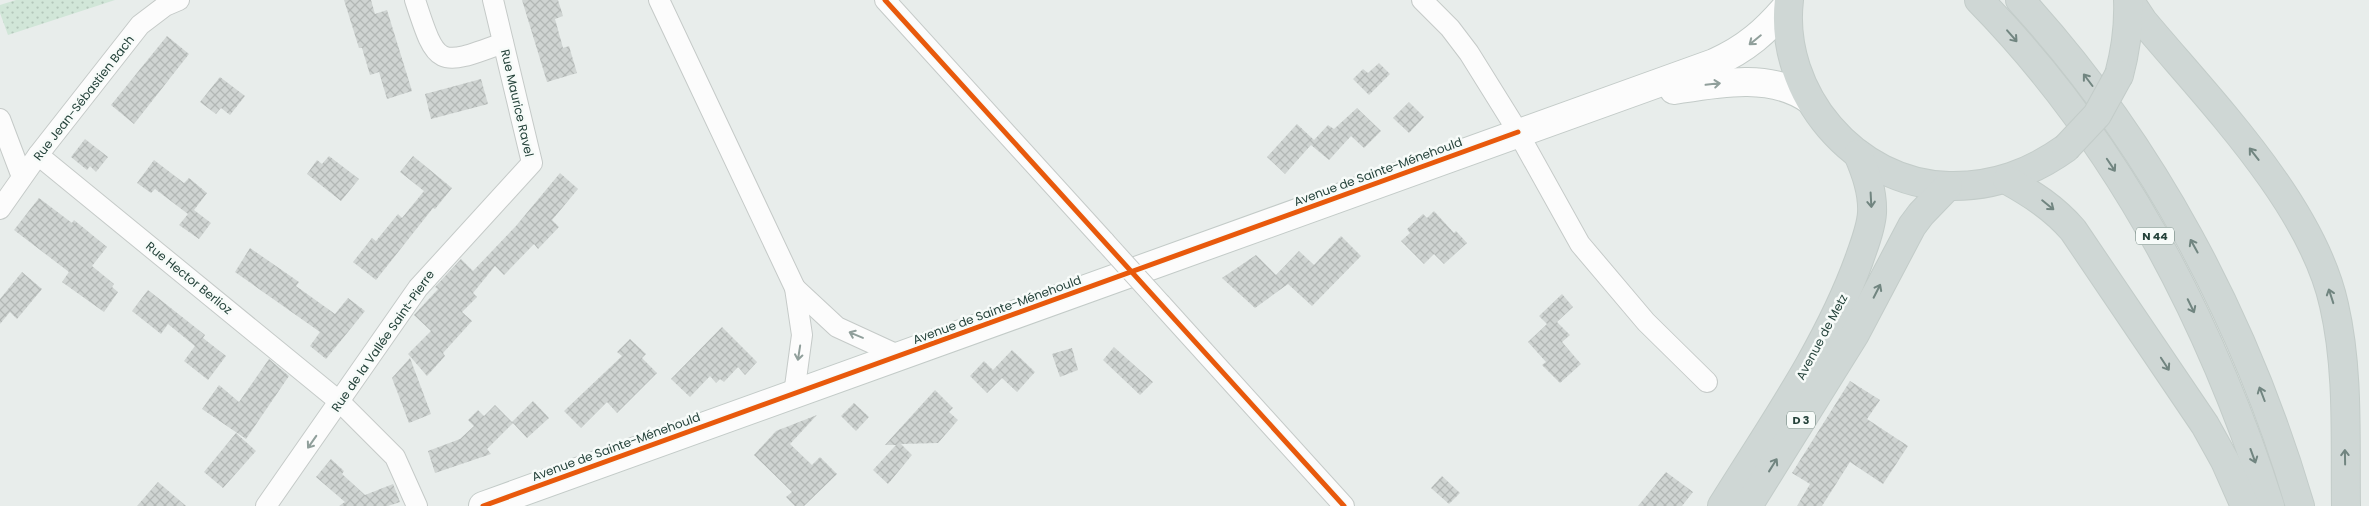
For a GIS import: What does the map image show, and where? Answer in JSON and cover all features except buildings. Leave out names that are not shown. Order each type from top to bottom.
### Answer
[{"type":"main road","name":"N 44","points":[[1979,0],[2032,59],[2080,120],[2124,184],[2150,227],[2209,343],[2249,444],[2270,506]]},
{"type":"main road","name":"N 44","points":[[2020,0],[2070,57],[2120,123],[2159,184],[2206,268],[2243,344],[2282,444],[2300,506]]},
{"type":"main road","points":[[1789,2],[1788,25],[1794,64],[1810,100],[1828,126],[1858,154],[1900,176],[1924,183],[1948,186],[1978,186],[2006,180],[2028,172],[2066,148],[2097,115],[2119,75],[2126,50],[2129,0]]},
{"type":"main road","points":[[2129,0],[2143,21],[2257,157],[2300,220],[2322,269],[2334,304],[2341,342],[2346,506]]},
{"type":"main road","name":"Avenue de Sainte-Ménehould","points":[[483,506],[1518,132],[1613,100],[1732,55],[1762,34],[1789,2]]},
{"type":"main road","name":"Avenue de Sainte-Ménehould","points":[[1613,100],[1699,86],[1744,82],[1780,86],[1798,92],[1810,100]]},
{"type":"main road","name":"Avenue de Metz","points":[[1722,506],[1791,395],[1838,312],[1853,276],[1872,213],[1871,192],[1858,154]]},
{"type":"main road","points":[[2006,180],[2043,201],[2073,230],[2205,425],[2225,461],[2245,506]]},
{"type":"main road","name":"Avenue de Metz","points":[[1748,506],[1855,334],[1912,226],[1948,186]]},
{"type":"street","name":"Rue Jean-Sébastien Bach","points":[[0,209],[38,155],[140,25],[166,6],[179,0]]},
{"type":"street","name":"Rue Maurice Ravel","points":[[415,0],[425,32],[436,52],[446,59],[461,58],[503,43]]},
{"type":"street","name":"Rue Maurice Ravel","points":[[493,0],[532,163]]},
{"type":"street","points":[[660,0],[795,288],[802,335],[794,394]]},
{"type":"street","points":[[885,0],[1344,506]]},
{"type":"street","points":[[1422,0],[1444,22],[1469,53],[1518,132],[1580,244],[1646,322],[1707,382]]},
{"type":"street","points":[[0,118],[22,177]]},
{"type":"street","name":"Rue Hector Berlioz","points":[[38,155],[340,402],[395,457],[416,506]]},
{"type":"street","name":"Rue de la Vallée Saint-Pierre","points":[[266,506],[418,288],[532,163]]},
{"type":"street","points":[[795,288],[837,327],[900,356]]},
{"type":"green space","points":[[16,0],[115,0],[8,35],[0,13],[0,5]]},
{"type":"cycle path","points":[[885,0],[1344,506]]},
{"type":"cycle path","points":[[483,506],[1518,132]]}]
